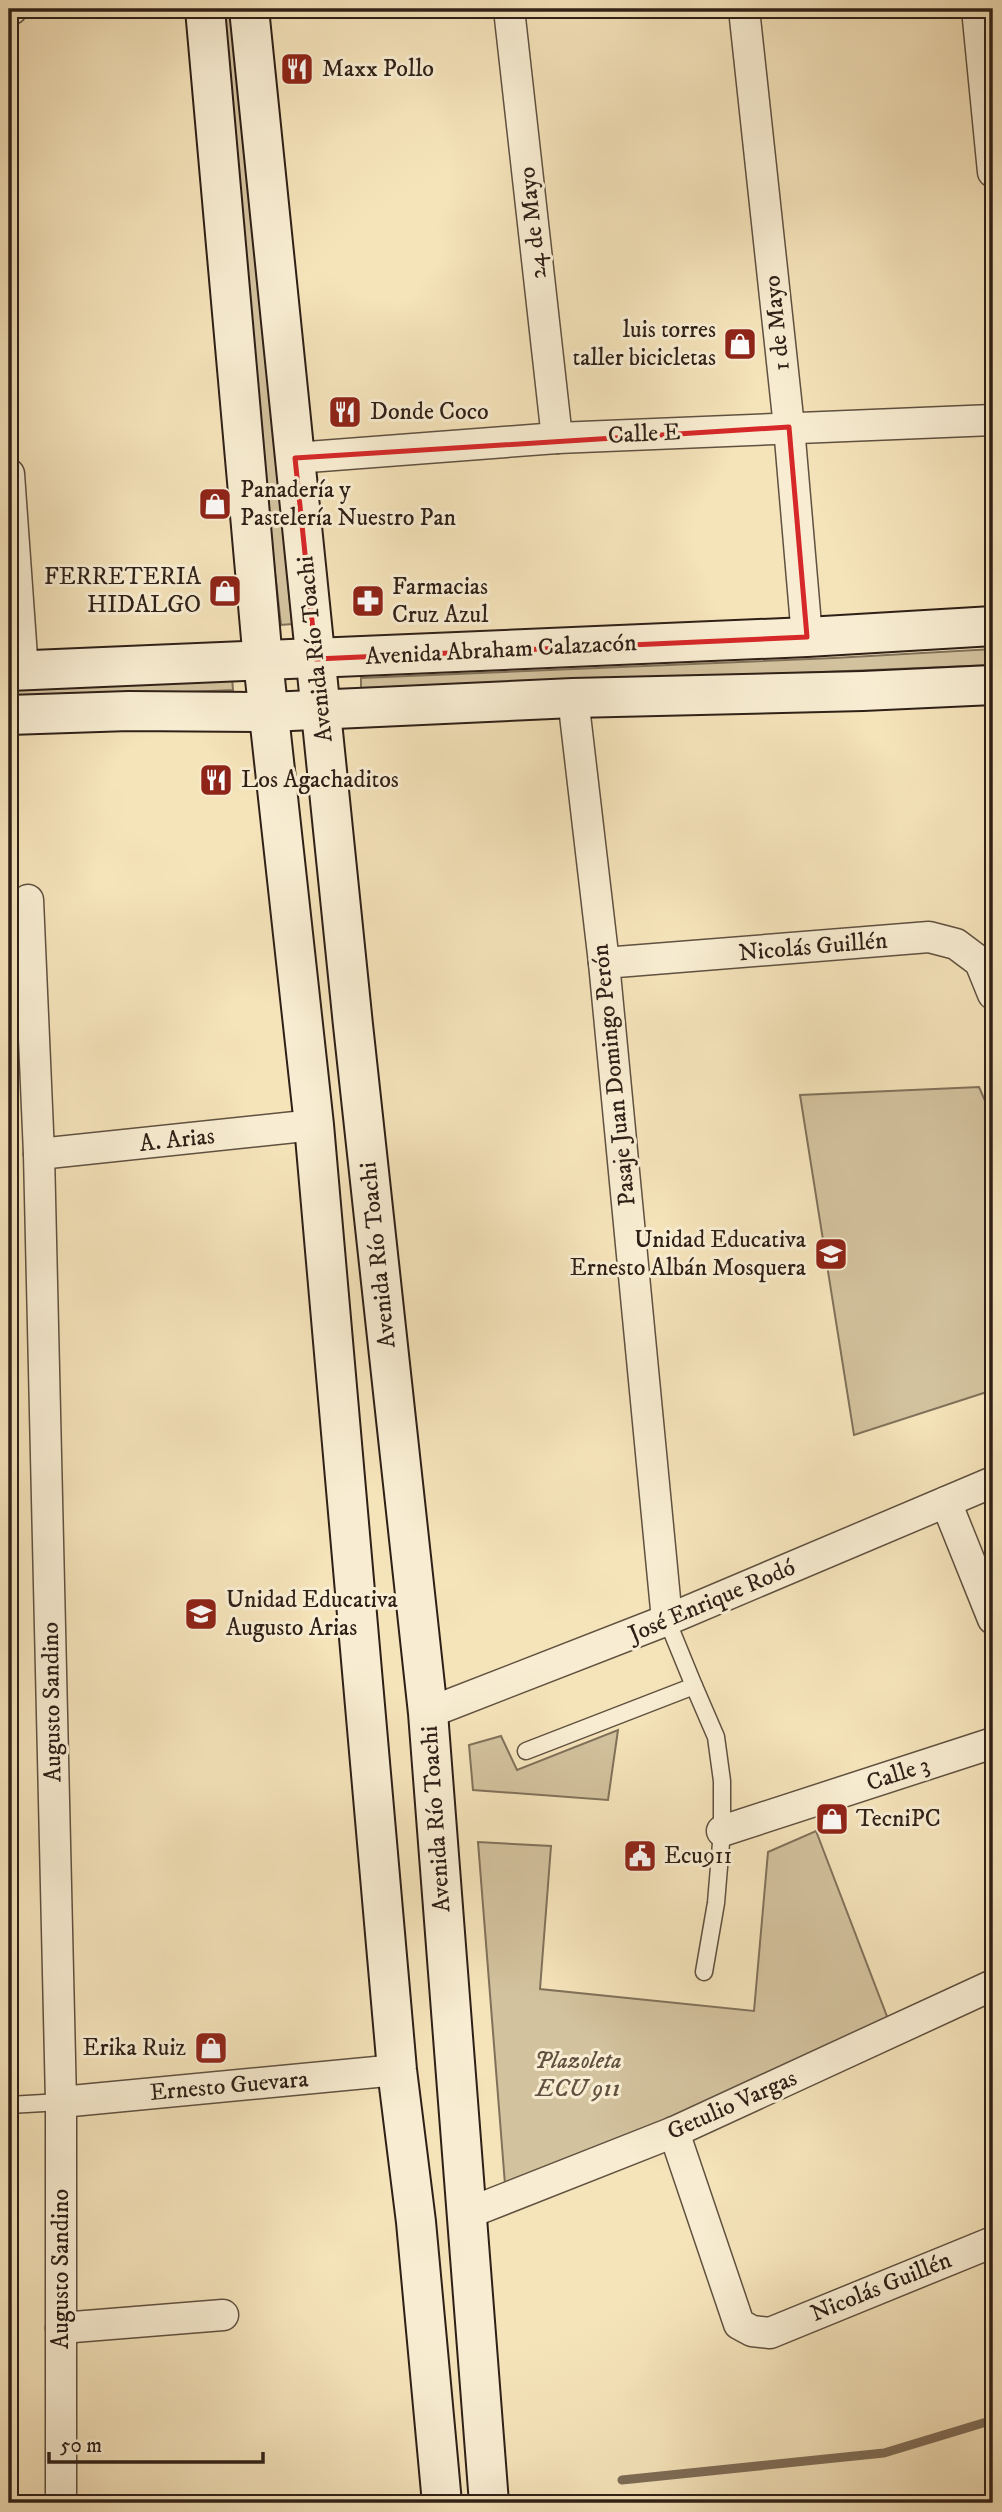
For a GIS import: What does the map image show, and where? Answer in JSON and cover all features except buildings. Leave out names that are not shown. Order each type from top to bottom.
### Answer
[{"type":"main road","name":"Avenida Río Toachi","points":[[205,9],[263,661],[314,1125],[397,2070],[416,2222],[442,2503]]},
{"type":"main road","name":"Avenida Río Toachi","points":[[249,9],[428,1713],[489,2503]]},
{"type":"main road","name":"Avenida Abraham Calazacón","points":[[16,671],[807,637],[993,626]]},
{"type":"main road","name":"Avenida Abraham Calazacón","points":[[9,715],[129,711],[268,712],[573,698],[993,685]]},
{"type":"street","name":"24 de Mayo","points":[[509,9],[556,438]]},
{"type":"street","name":"1 de Mayo","points":[[744,9],[789,427],[807,637]]},
{"type":"street","points":[[977,9],[993,172]]},
{"type":"street","name":"Calle E","points":[[295,458],[556,438],[993,420]]},
{"type":"street","points":[[9,474],[16,671]]},
{"type":"street","name":"Pasaje Juan Domingo Perón","points":[[573,698],[604,963],[667,1620]]},
{"type":"street","name":"Augusto Sandino","points":[[28,900],[39,1154],[61,2102],[61,2503]]},
{"type":"street","name":"Nicolás Guillén","points":[[604,963],[929,937],[956,944],[980,962],[993,994]]},
{"type":"street","name":"A. Arias","points":[[39,1154],[314,1125]]},
{"type":"street","name":"José Enrique Rodó","points":[[428,1713],[667,1620],[993,1482]]},
{"type":"street","points":[[946,1502],[993,1619]]},
{"type":"street","name":"Calle 3","points":[[722,1831],[993,1743]]},
{"type":"street","name":"Getulio Vargas","points":[[466,2214],[674,2132],[993,1985]]},
{"type":"street","name":"Ernesto Guevara","points":[[61,2102],[397,2070]]},
{"type":"street","name":"Nicolás Guillén","points":[[674,2132],[739,2324],[752,2331],[770,2333],[993,2242]]},
{"type":"street","points":[[61,2328],[223,2315]]},
{"type":"lane","points":[[667,1620],[716,1737],[722,1781],[722,1831],[716,1903],[704,1972]]},
{"type":"lane","points":[[526,1751],[694,1686]]},
{"type":"lane","points":[[9,2105],[61,2102]]},
{"type":"highlighted area","points":[[789,427],[807,637],[316,659],[295,458]]},
{"type":"green space","points":[[220,9],[233,9],[292,624],[281,625],[262,458]]},
{"type":"green space","points":[[993,649],[993,665],[361,691],[361,678]]},
{"type":"green space","points":[[232,677],[233,690],[9,700],[9,688]]},
{"type":"green space","points":[[979,1087],[993,1119],[993,1390],[854,1435],[800,1095]]},
{"type":"green space","points":[[618,1730],[608,1800],[473,1790],[469,1745],[501,1736],[517,1770]]},
{"type":"green space","name":"Plazoleta ECU 911","points":[[816,1831],[888,2019],[506,2197],[478,1842],[551,1846],[540,1989],[754,2011],[768,1852]]},
{"type":"waterway","points":[[622,2480],[884,2453],[993,2420]]},
{"type":"place","name":"Maxx Pollo","points":[[297,69]]},
{"type":"place","name":"luis torres taller bicicletas","points":[[740,344]]},
{"type":"place","name":"Donde Coco","points":[[345,412]]},
{"type":"place","name":"Panadería y Pastelería Nuestro Pan","points":[[215,504]]},
{"type":"place","name":"FERRETERIA HIDALGO","points":[[225,591]]},
{"type":"place","name":"Farmacias Cruz Azul","points":[[368,601]]},
{"type":"place","name":"Los Agachaditos","points":[[216,780]]},
{"type":"place","name":"Unidad Educativa Ernesto Albán Mosquera","points":[[831,1254]]},
{"type":"place","name":"Unidad Educativa Augusto Arias","points":[[201,1614]]},
{"type":"place","name":"TecniPC","points":[[832,1819]]},
{"type":"place","name":"Ecu911","points":[[640,1856]]},
{"type":"place","name":"Erika Ruiz","points":[[211,2048]]}]
